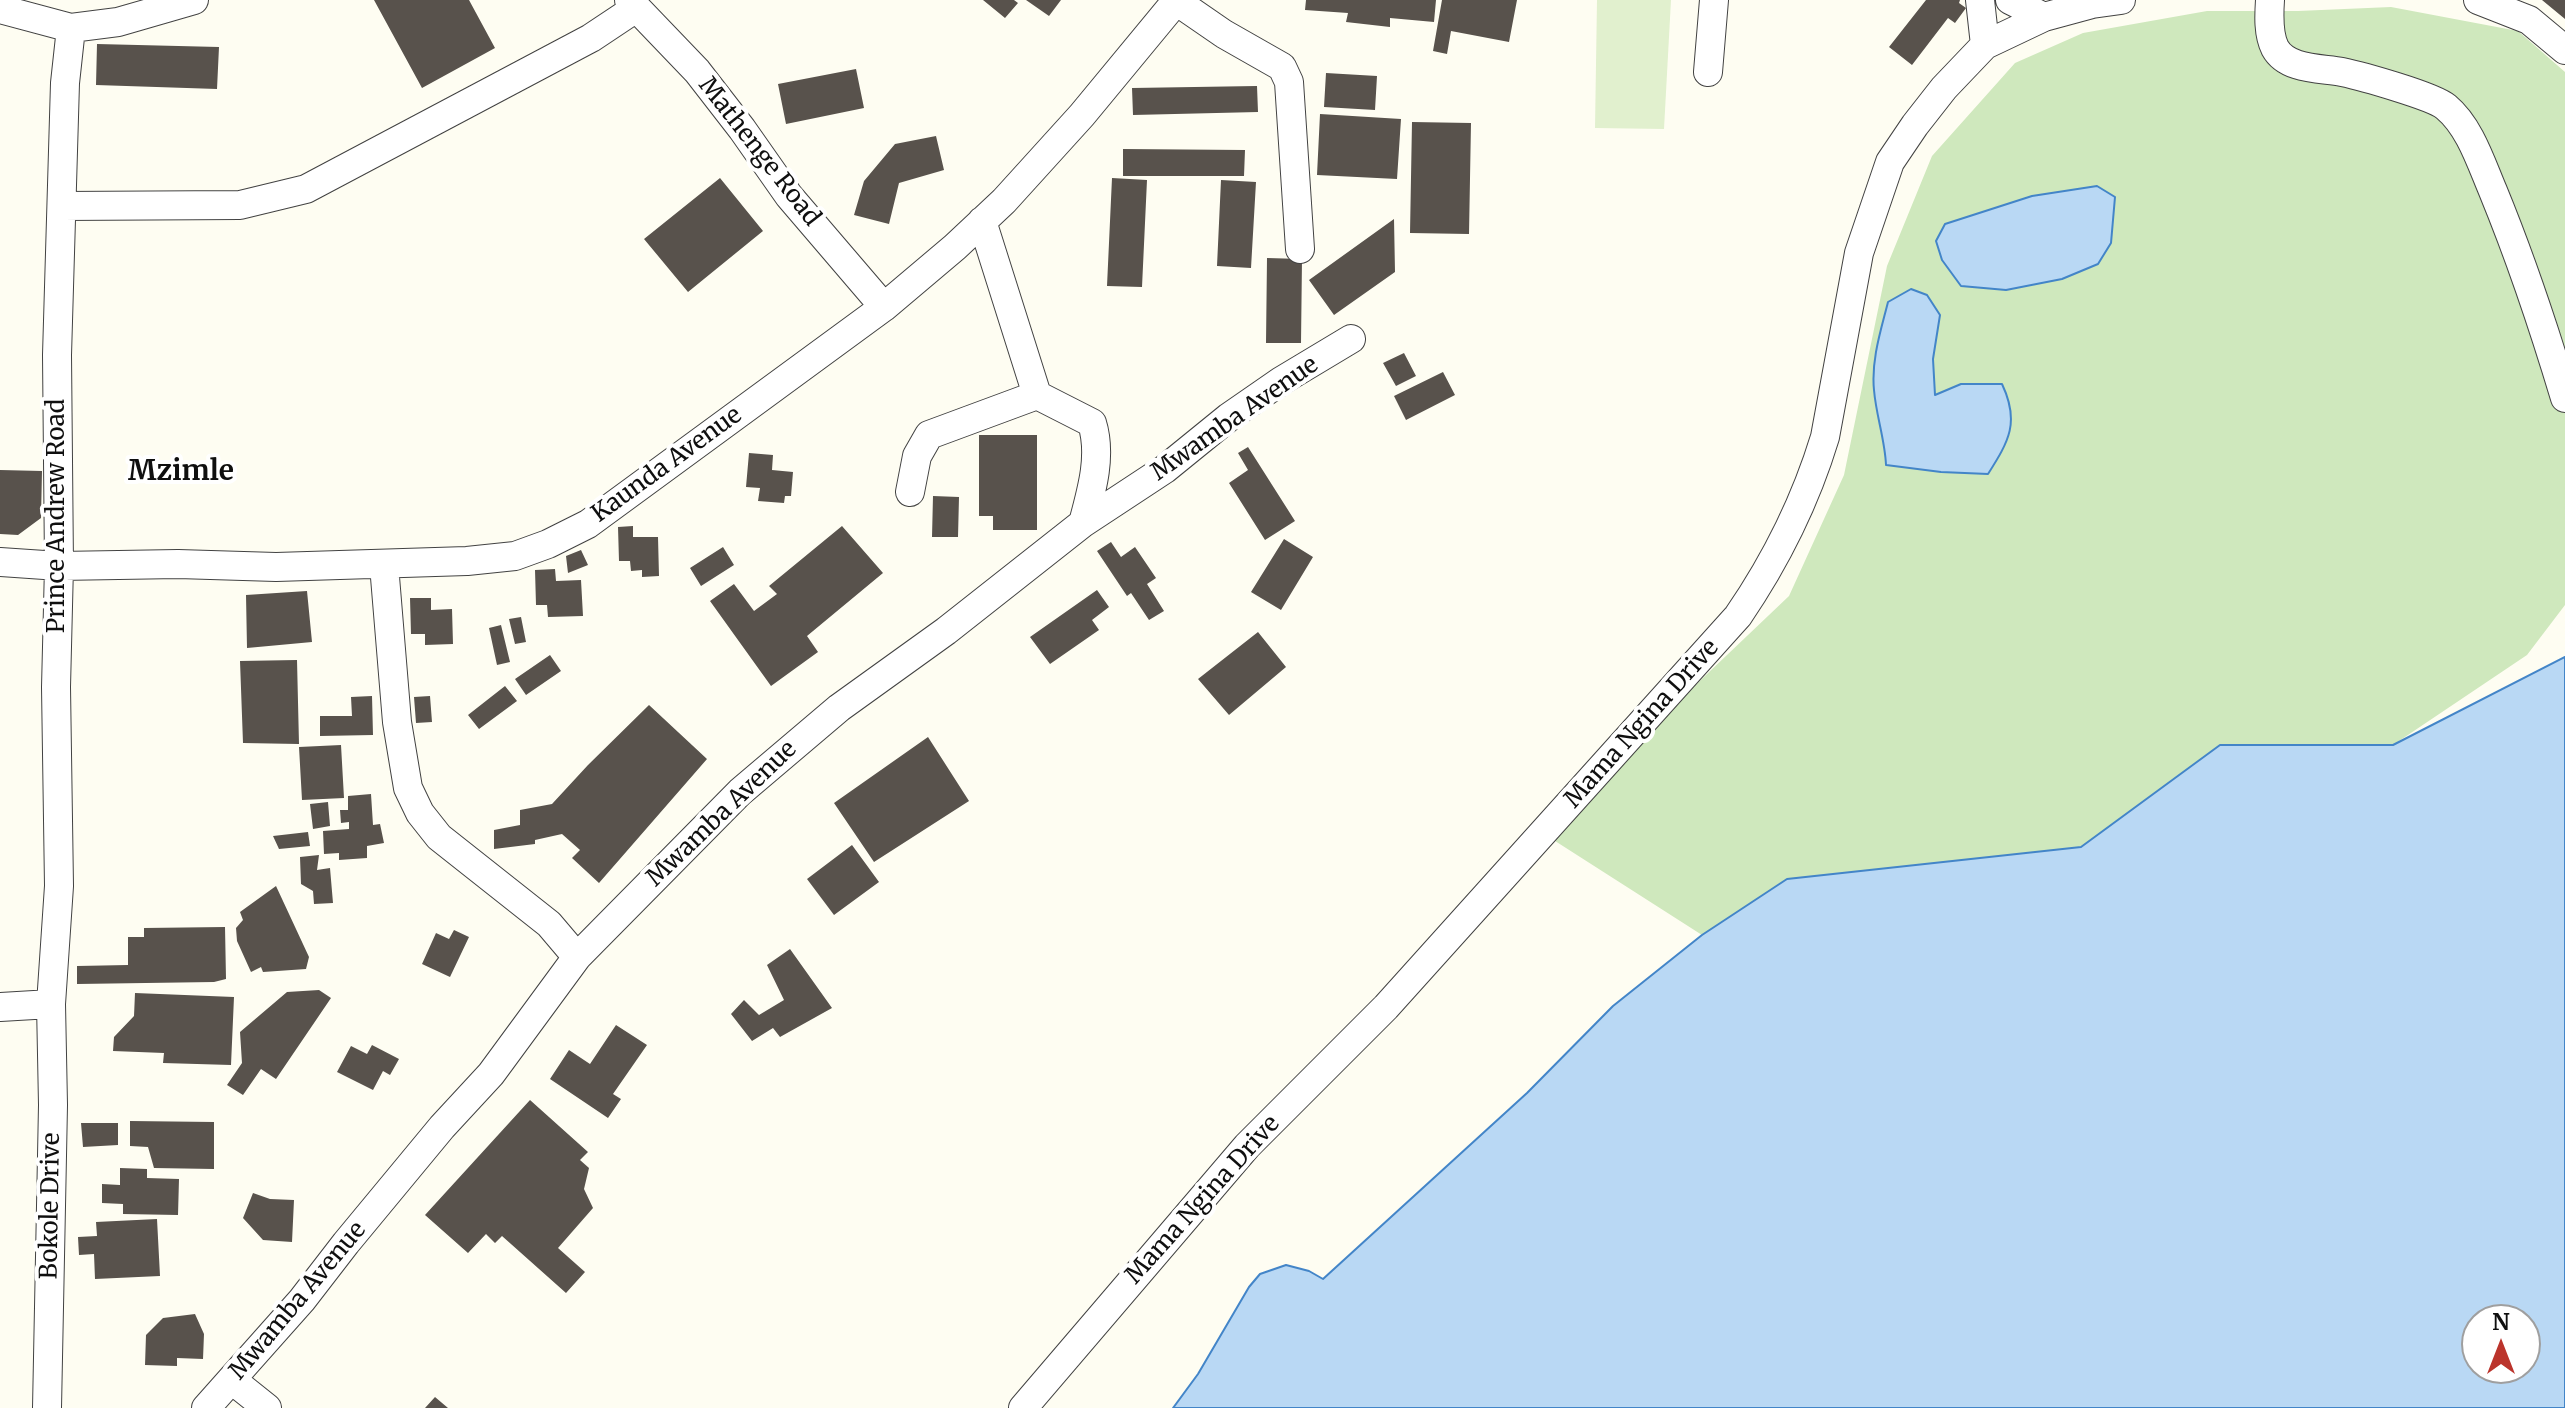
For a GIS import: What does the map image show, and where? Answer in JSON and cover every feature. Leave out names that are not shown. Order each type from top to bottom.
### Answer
[{"type":"street","points":[[0,9],[71,28],[118,22],[194,0]]},
{"type":"street","points":[[1176,0],[1224,34],[1282,67],[1289,82],[1300,249]]},
{"type":"street","name":"Kaunda Avenue","points":[[0,562],[59,566],[384,565],[515,556],[548,544],[588,524],[884,307],[1004,201],[1082,115],[1176,0]]},
{"type":"street","points":[[1708,72],[1714,0]]},
{"type":"street","points":[[1980,0],[1985,45]]},
{"type":"street","points":[[2010,0],[2044,17]]},
{"type":"street","name":"Mama Ngina Drive","points":[[1023,1408],[1247,1146],[1386,1007],[1738,616],[1792,529],[1818,461],[1859,253],[1890,162],[1944,88],[1985,45],[2044,17],[2121,0]]},
{"type":"street","points":[[2270,0],[2269,23],[2276,49],[2287,60],[2342,72],[2425,97],[2442,103],[2456,119],[2473,143],[2522,264],[2565,398]]},
{"type":"street","points":[[2478,0],[2529,20],[2565,50]]},
{"type":"street","points":[[62,206],[240,205],[306,189],[591,38],[633,4]]},
{"type":"street","name":"Mathenge Road","points":[[633,4],[697,71],[789,196],[884,307]]},
{"type":"street","name":"Prince Andrew Road","points":[[51,1004],[59,886],[57,355],[65,83],[71,28]]},
{"type":"street","points":[[982,221],[1037,395],[1092,423],[1098,441],[1092,491],[1083,523]]},
{"type":"street","name":"Mwamba Avenue","points":[[206,1408],[302,1300],[442,1127],[491,1074],[577,957],[710,820],[804,736],[946,631],[1083,523],[1165,469],[1229,417],[1281,381],[1351,339]]},
{"type":"street","points":[[910,492],[917,456],[929,435],[1037,395]]},
{"type":"street","points":[[384,565],[397,722],[408,788],[420,813],[439,837],[549,924],[577,957]]},
{"type":"street","points":[[0,1007],[51,1004]]},
{"type":"street","name":"Bokole Drive","points":[[47,1408],[53,1105],[51,1004]]},
{"type":"street","points":[[232,1380],[267,1408]]},
{"type":"green space","points":[[1597,0],[1671,0],[1664,129],[1595,128]]},
{"type":"green space","points":[[2391,7],[2518,31],[2565,72],[2565,605],[2527,655],[2393,745],[2220,745],[2081,847],[1787,879],[1702,935],[1541,832],[1789,596],[1844,475],[1887,266],[1932,156],[2015,63],[2083,33],[2207,11]]},
{"type":"water","points":[[2097,186],[2115,197],[2111,243],[2098,264],[2062,279],[2006,290],[1961,286],[1942,260],[1936,241],[1945,224],[2032,196]]},
{"type":"water","points":[[1911,289],[1927,295],[1940,315],[1933,359],[1935,395],[1961,384],[2002,384],[2010,409],[2010,431],[1988,474],[1886,465],[1874,390],[1875,356],[1888,302]]},
{"type":"water","points":[[2565,657],[2565,1408],[1173,1408],[1198,1374],[1249,1287],[1260,1274],[1286,1265],[1309,1271],[1323,1279],[1527,1093],[1613,1006],[1702,935],[1787,879],[2081,847],[2220,745],[2393,745]]},
{"type":"building","points":[[374,0],[469,0],[495,48],[422,88]]},
{"type":"building","points":[[983,0],[1014,0],[1018,3],[1005,18]]},
{"type":"building","points":[[1026,0],[1061,0],[1049,16]]},
{"type":"building","points":[[1306,0],[1436,0],[1434,22],[1390,18],[1390,27],[1346,22],[1348,13],[1305,10]]},
{"type":"building","points":[[1442,0],[1517,0],[1509,42],[1451,31],[1447,54],[1433,51]]},
{"type":"building","points":[[1926,0],[1960,0],[1959,3],[1966,8],[1955,23],[1948,18],[1912,65],[1889,47]]},
{"type":"building","points":[[2542,0],[2565,0],[2565,19]]},
{"type":"building","points":[[97,44],[219,47],[217,89],[96,85]]},
{"type":"building","points":[[856,69],[864,108],[786,124],[778,84]]},
{"type":"building","points":[[1326,73],[1377,76],[1375,110],[1324,107]]},
{"type":"building","points":[[1257,86],[1258,112],[1133,115],[1132,88]]},
{"type":"building","points":[[1320,114],[1401,119],[1397,179],[1317,175]]},
{"type":"building","points":[[1412,122],[1471,123],[1469,234],[1410,233]]},
{"type":"building","points":[[936,136],[944,170],[899,183],[889,224],[854,215],[864,181],[895,144]]},
{"type":"building","points":[[1123,149],[1245,150],[1244,176],[1123,176]]},
{"type":"building","points":[[720,178],[763,231],[688,292],[644,239]]},
{"type":"building","points":[[1112,178],[1147,180],[1142,287],[1107,286]]},
{"type":"building","points":[[1221,180],[1256,182],[1251,268],[1217,266]]},
{"type":"building","points":[[1394,219],[1395,272],[1334,315],[1309,280]]},
{"type":"building","points":[[1267,258],[1302,259],[1301,343],[1266,343]]},
{"type":"building","points":[[1404,353],[1416,376],[1396,386],[1383,363]]},
{"type":"building","points":[[1443,372],[1455,395],[1406,420],[1394,396]]},
{"type":"building","points":[[979,435],[1037,435],[1037,530],[993,530],[993,516],[979,516]]},
{"type":"building","points":[[1248,447],[1295,521],[1265,540],[1229,483],[1248,470],[1238,453]]},
{"type":"building","points":[[749,453],[773,455],[772,470],[793,472],[791,496],[785,496],[784,503],[758,501],[760,488],[746,487]]},
{"type":"building","points":[[0,470],[42,471],[41,518],[18,535],[0,534]]},
{"type":"building","points":[[933,496],[959,497],[958,537],[932,537]]},
{"type":"building","points":[[633,526],[633,537],[658,537],[659,576],[642,577],[642,570],[631,571],[630,561],[619,561],[618,527]]},
{"type":"building","points":[[842,526],[883,573],[807,636],[818,652],[771,686],[710,601],[734,584],[754,611],[777,594],[769,586]]},
{"type":"building","points":[[1284,539],[1313,557],[1281,610],[1251,592]]},
{"type":"building","points":[[1111,542],[1121,557],[1135,547],[1156,578],[1147,584],[1164,611],[1149,620],[1131,593],[1127,596],[1097,551]]},
{"type":"building","points":[[723,547],[734,565],[701,586],[690,568]]},
{"type":"building","points":[[581,550],[588,565],[568,573],[566,556]]},
{"type":"building","points":[[555,569],[556,581],[581,580],[583,616],[548,617],[547,605],[536,605],[535,570]]},
{"type":"building","points":[[1097,590],[1109,607],[1092,620],[1099,630],[1050,664],[1030,637]]},
{"type":"building","points":[[307,591],[312,642],[247,648],[246,595]]},
{"type":"building","points":[[410,598],[431,598],[431,610],[452,609],[453,644],[425,645],[425,634],[411,634]]},
{"type":"building","points":[[521,617],[526,642],[515,644],[509,619]]},
{"type":"building","points":[[501,625],[510,662],[497,665],[489,628]]},
{"type":"building","points":[[1258,632],[1286,667],[1229,715],[1198,679]]},
{"type":"building","points":[[550,655],[561,671],[526,695],[515,679]]},
{"type":"building","points":[[297,660],[299,744],[243,743],[240,661]]},
{"type":"building","points":[[505,686],[517,701],[479,729],[468,715]]},
{"type":"building","points":[[372,696],[373,735],[320,736],[320,716],[352,716],[351,697]]},
{"type":"building","points":[[430,696],[432,722],[416,723],[414,697]]},
{"type":"building","points":[[649,705],[707,759],[599,883],[572,858],[580,850],[562,834],[535,840],[535,844],[494,849],[494,830],[520,825],[520,810],[552,804]]},
{"type":"building","points":[[928,737],[969,801],[874,862],[834,803]]},
{"type":"building","points":[[341,745],[344,798],[302,800],[299,747]]},
{"type":"building","points":[[371,794],[373,825],[380,824],[384,843],[367,846],[367,858],[339,860],[339,853],[324,854],[323,831],[349,829],[349,822],[341,823],[340,810],[348,810],[348,796]]},
{"type":"building","points":[[328,802],[330,826],[313,829],[310,804]]},
{"type":"building","points":[[308,832],[310,846],[279,849],[273,836]]},
{"type":"building","points":[[852,845],[879,882],[834,915],[807,879]]},
{"type":"building","points":[[319,855],[317,870],[330,868],[333,903],[314,904],[313,891],[301,884],[300,857]]},
{"type":"building","points":[[276,886],[309,957],[306,969],[263,972],[261,967],[251,972],[237,941],[236,928],[243,920],[240,912]]},
{"type":"building","points":[[225,927],[226,979],[214,982],[77,984],[77,966],[128,965],[128,937],[144,937],[144,928]]},
{"type":"building","points":[[454,930],[469,937],[450,977],[422,964],[436,933],[449,939]]},
{"type":"building","points":[[790,949],[832,1008],[780,1037],[773,1028],[752,1041],[731,1014],[744,1000],[759,1015],[784,1000],[767,965]]},
{"type":"building","points":[[319,990],[331,998],[276,1079],[261,1069],[243,1095],[227,1085],[242,1063],[240,1032],[287,992]]},
{"type":"building","points":[[135,993],[234,997],[231,1065],[163,1063],[164,1053],[113,1051],[114,1037],[134,1016]]},
{"type":"building","points":[[616,1025],[647,1045],[613,1094],[621,1099],[608,1118],[550,1079],[569,1050],[590,1064]]},
{"type":"building","points":[[372,1045],[399,1059],[390,1075],[383,1071],[373,1090],[337,1072],[351,1046],[367,1054]]},
{"type":"building","points":[[530,1100],[588,1152],[580,1160],[589,1168],[584,1189],[593,1208],[558,1248],[585,1272],[566,1293],[502,1236],[495,1243],[486,1234],[468,1253],[425,1215]]},
{"type":"building","points":[[130,1121],[214,1122],[214,1169],[154,1168],[148,1147],[130,1146]]},
{"type":"building","points":[[81,1123],[118,1123],[118,1145],[83,1147]]},
{"type":"building","points":[[120,1168],[147,1169],[147,1178],[179,1179],[178,1215],[123,1214],[123,1204],[102,1203],[102,1184],[120,1185]]},
{"type":"building","points":[[253,1193],[270,1199],[294,1200],[292,1242],[263,1240],[243,1218]]},
{"type":"building","points":[[157,1219],[160,1276],[95,1279],[94,1254],[79,1255],[78,1237],[97,1236],[96,1222]]},
{"type":"building","points":[[195,1314],[204,1334],[203,1359],[177,1358],[177,1366],[145,1365],[146,1335],[163,1318]]},
{"type":"building","points":[[435,1397],[448,1408],[425,1408]]},
{"type":"district","name":"Mzimle","points":[[181,472]]}]
